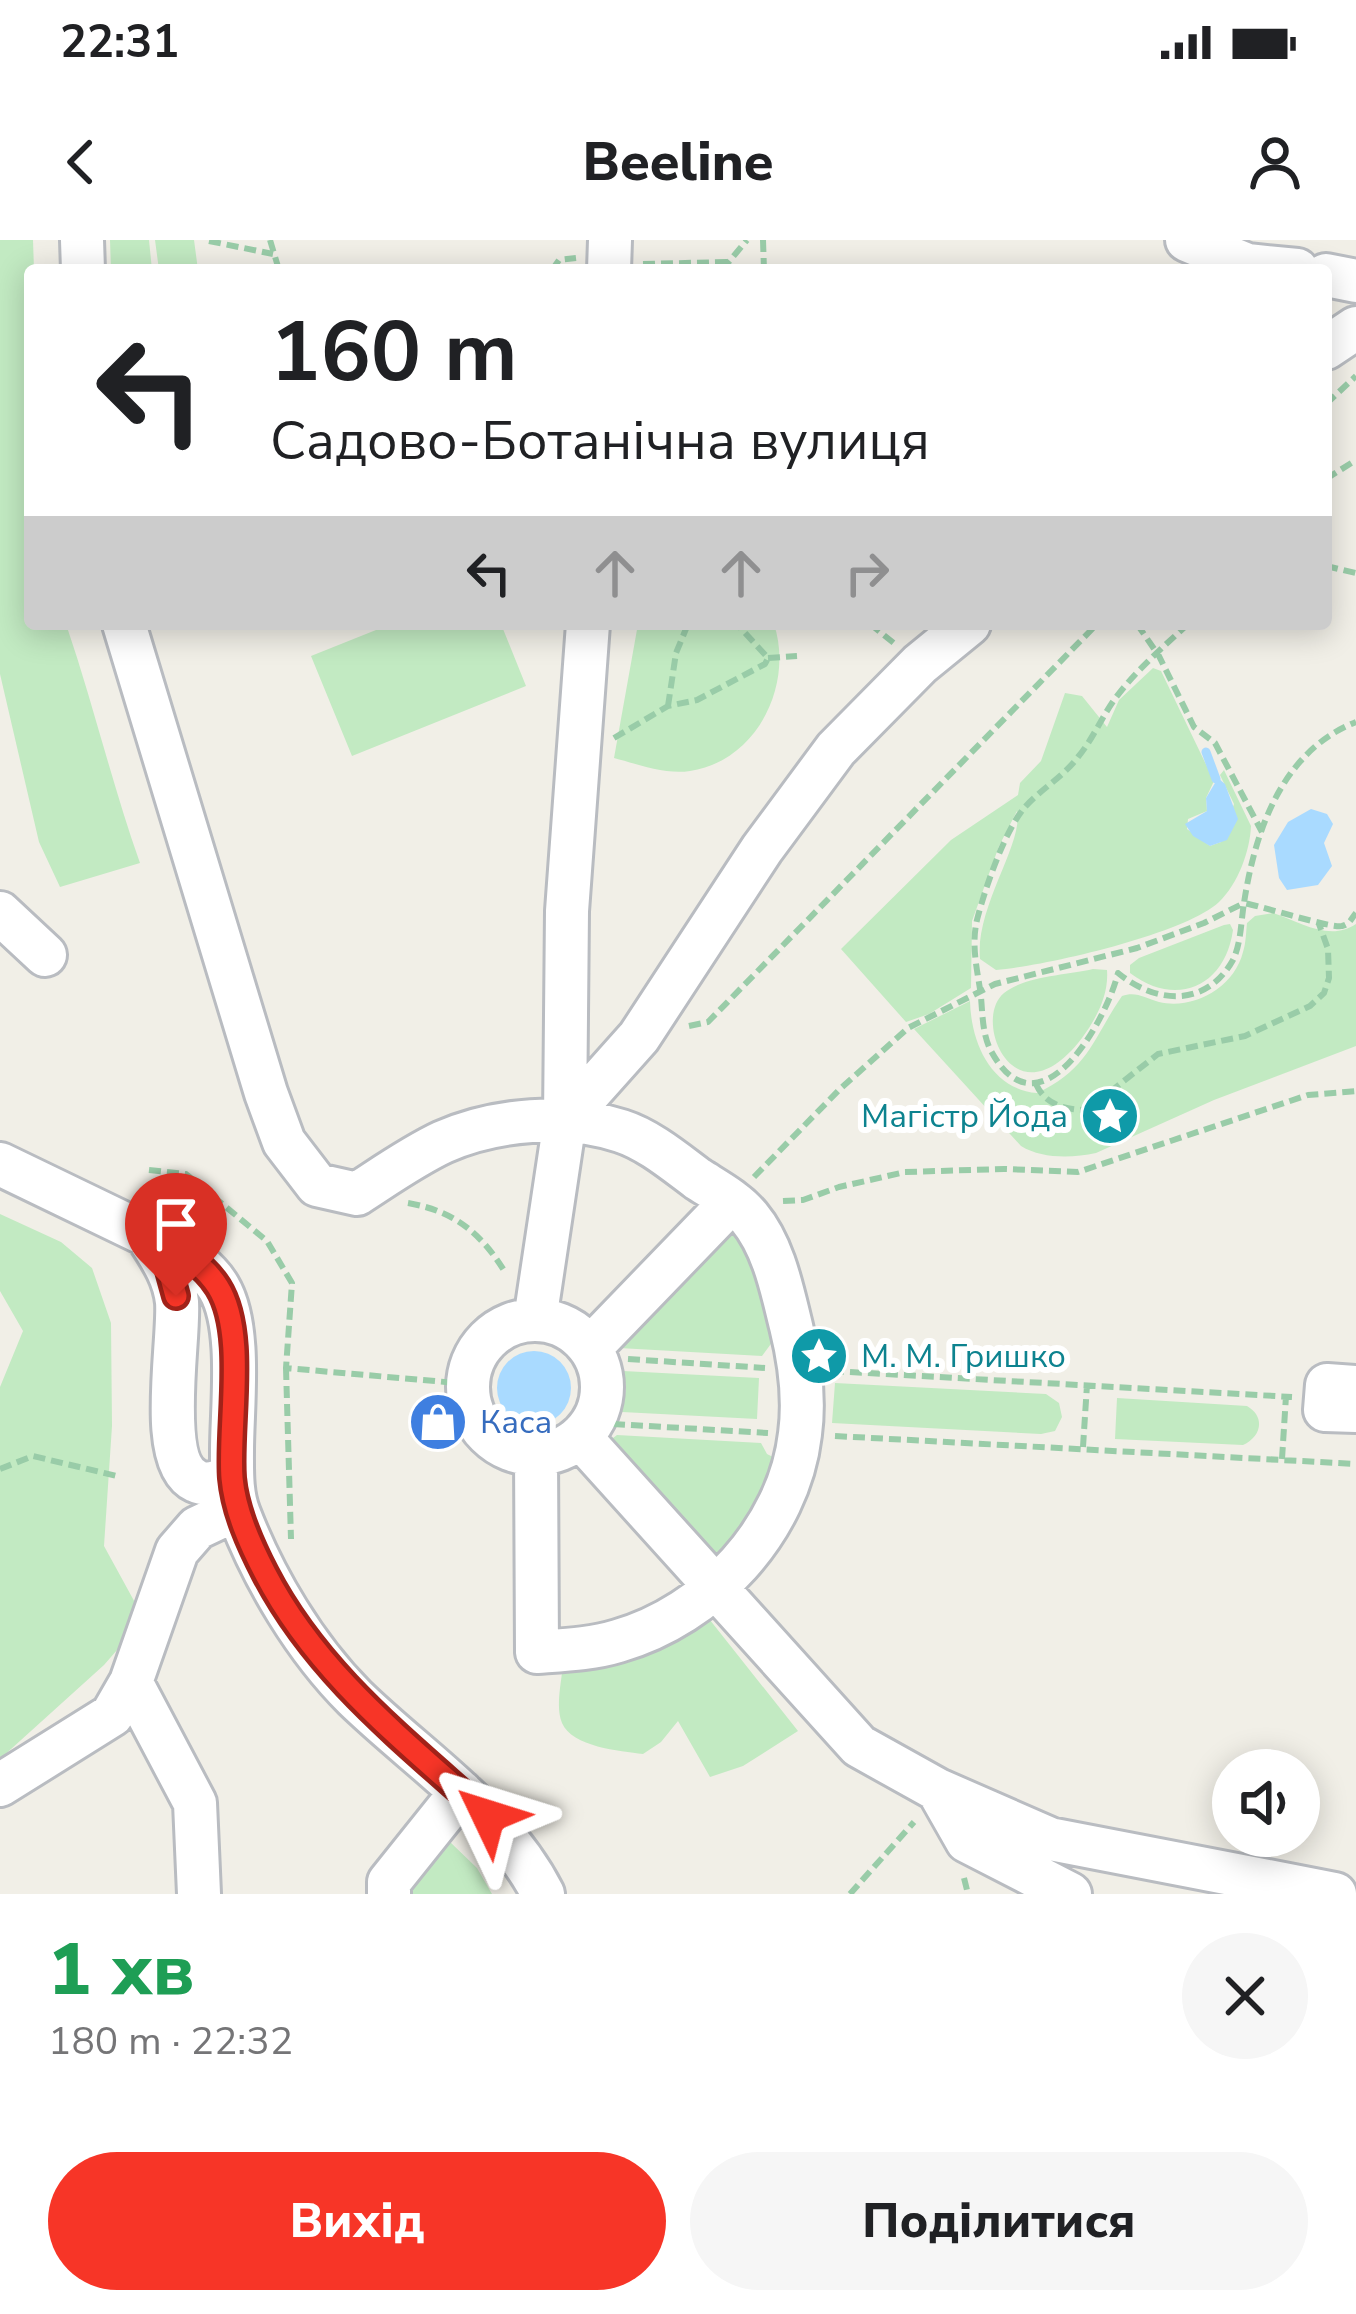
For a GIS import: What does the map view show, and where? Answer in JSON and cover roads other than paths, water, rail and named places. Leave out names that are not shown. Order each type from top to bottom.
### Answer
[{"type":"street","points":[[1186,240],[1245,264]]},
{"type":"street","points":[[126,630],[284,1142],[317,1185],[357,1194],[445,1141],[492,1127],[565,1120],[623,1131],[731,1202],[748,1216],[767,1247],[801,1370],[800,1434],[779,1502],[716,1591],[622,1640],[538,1652],[536,1454]]},
{"type":"street","points":[[535,1320],[565,1120],[567,911],[588,630]]},
{"type":"street","points":[[565,1120],[639,1037],[763,849],[836,749],[920,664],[962,630]]},
{"type":"street","points":[[0,913],[45,955]]},
{"type":"street","points":[[0,1164],[198,1262],[220,1290],[232,1325],[234,1493],[266,1576],[315,1652],[350,1693],[488,1816],[530,1867],[544,1894]]},
{"type":"street","points":[[592,1353],[731,1202]]},
{"type":"street","points":[[159,1240],[176,1296],[172,1438],[178,1463],[193,1481],[234,1493]]},
{"type":"street","points":[[535,1320],[565,1327],[592,1353],[602,1392],[586,1430],[567,1446],[536,1454],[514,1451],[480,1425],[470,1406],[468,1384],[477,1353],[501,1329],[535,1320]]},
{"type":"street","points":[[1356,1388],[1327,1385],[1325,1409],[1356,1411]]},
{"type":"street","points":[[586,1430],[716,1591],[859,1746],[938,1790],[1050,1839],[1335,1894]]},
{"type":"street","points":[[0,1785],[112,1715],[131,1682],[177,1551],[234,1493]]},
{"type":"street","points":[[131,1682],[195,1803],[200,1894]]},
{"type":"street","points":[[938,1790],[968,1841],[1070,1894]]},
{"type":"street","points":[[389,1894],[389,1882],[461,1792]]},
{"type":"water","points":[[1218,778],[1225,784],[1238,819],[1227,840],[1210,846],[1193,836],[1185,824],[1207,811],[1206,798]]},
{"type":"water","points":[[1311,809],[1327,814],[1333,824],[1324,843],[1332,866],[1318,885],[1287,890],[1279,878],[1274,845],[1288,822]]},
{"type":"water","points":[[534,1351],[560,1362],[571,1388],[560,1414],[534,1425],[508,1414],[497,1388],[508,1362]]},
{"type":"waterway","points":[[1206,752],[1216,779]]},
{"type":"place","name":"Магістр Йода","points":[[1110,1116]]},
{"type":"place","name":"М. М. Гришко","points":[[819,1356]]},
{"type":"place","name":"Каса","points":[[438,1422]]}]
